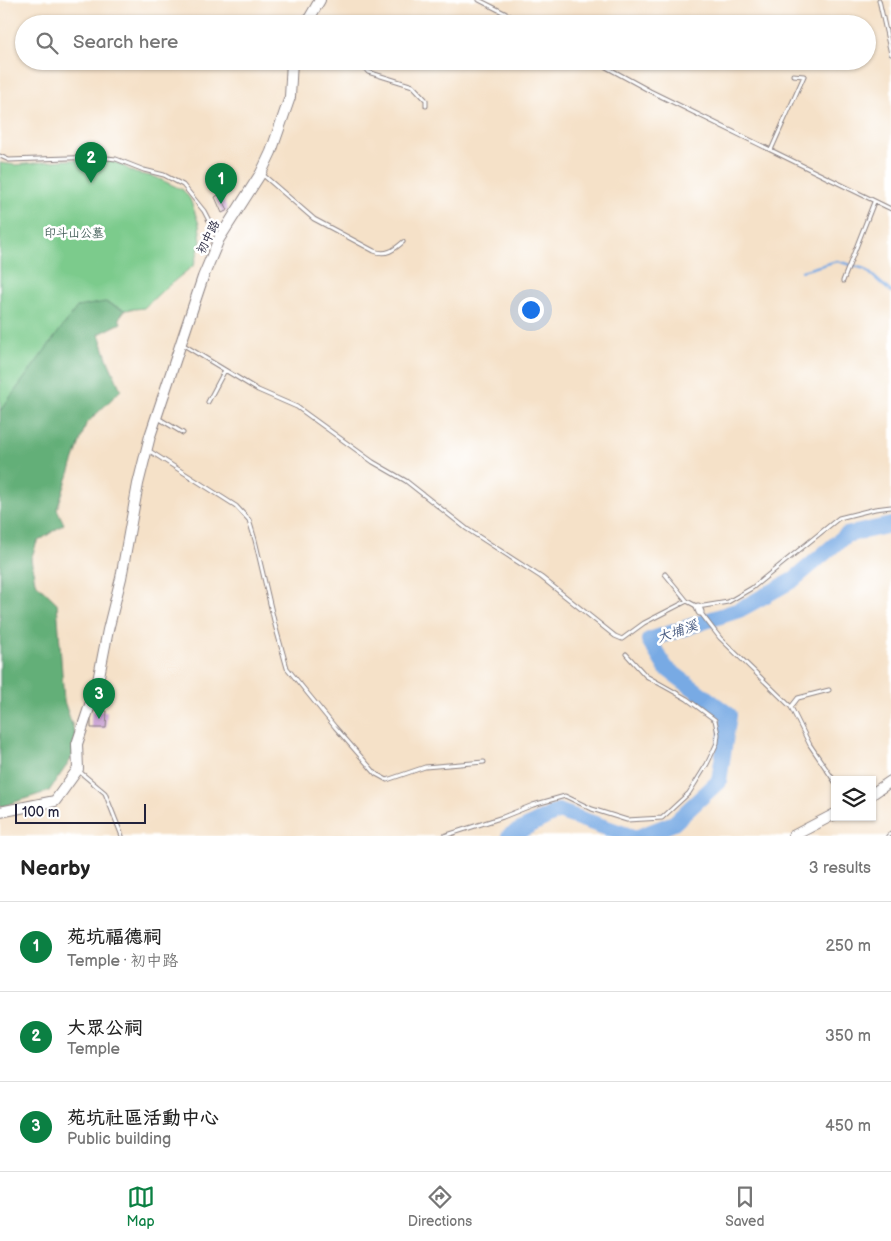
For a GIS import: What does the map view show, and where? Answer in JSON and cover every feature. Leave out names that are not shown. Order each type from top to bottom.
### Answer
[{"type":"street","points":[[311,15],[320,0]]},
{"type":"street","name":"初中路","points":[[78,770],[77,744],[98,681],[121,578],[138,484],[147,449],[203,277],[219,239],[261,173],[271,152],[290,97],[292,70]]},
{"type":"street","points":[[0,812],[55,801],[78,770]]},
{"type":"street","points":[[876,792],[890,784]]},
{"type":"street","points":[[793,836],[831,816]]},
{"type":"lane","points":[[479,0],[508,15]]},
{"type":"lane","points":[[880,0],[891,54]]},
{"type":"lane","points":[[366,70],[413,86],[426,100],[426,106]]},
{"type":"lane","points":[[612,70],[650,91],[891,209]]},
{"type":"lane","points":[[771,150],[804,76],[793,75]]},
{"type":"lane","points":[[0,156],[9,160],[98,157],[116,159],[144,170],[164,175],[183,185],[204,211],[219,239]]},
{"type":"lane","points":[[261,173],[314,219],[374,251],[382,254],[394,250],[403,242]]},
{"type":"lane","points":[[843,280],[874,202]]},
{"type":"lane","points":[[182,344],[258,390],[297,407],[373,462],[406,481],[467,529],[541,577],[615,636],[622,639],[644,623],[687,601]]},
{"type":"lane","points":[[208,402],[225,370]]},
{"type":"lane","points":[[157,417],[183,434]]},
{"type":"lane","points":[[147,449],[236,506],[249,520],[256,540],[286,668],[334,728],[376,774],[387,780],[425,767],[484,762]]},
{"type":"lane","points":[[699,610],[728,602],[752,588],[839,518],[891,507]]},
{"type":"lane","points":[[665,574],[687,601],[699,610],[720,638],[791,707],[810,745],[831,776]]},
{"type":"lane","points":[[444,836],[565,796],[592,809],[627,820],[662,818],[689,793],[707,764],[717,743],[718,734],[715,720],[687,700],[646,676],[626,654]]},
{"type":"lane","points":[[791,707],[798,698],[829,690]]},
{"type":"lane","points":[[78,770],[105,793],[122,836]]},
{"type":"green space","name":"印斗山公墓","points":[[63,160],[110,160],[135,173],[155,177],[183,190],[190,199],[199,224],[201,242],[194,265],[144,308],[125,310],[105,302],[22,382],[0,411],[0,163],[16,165]]},
{"type":"green space","points":[[105,302],[125,310],[119,318],[121,323],[99,334],[121,390],[86,424],[57,509],[64,524],[37,542],[31,559],[35,582],[57,603],[64,701],[77,739],[72,758],[49,791],[0,807],[0,411],[77,307]]},
{"type":"building","points":[[220,194],[228,210],[222,213],[215,197]]},
{"type":"building","points":[[91,711],[107,711],[106,728],[91,728]]},
{"type":"waterway","points":[[802,271],[837,261],[865,269],[891,292]]},
{"type":"waterway","name":"大埔溪","points":[[641,836],[674,823],[719,781],[729,715],[666,668],[649,640],[739,610],[793,580],[846,535],[891,525]]},
{"type":"waterway","name":"大埔溪","points":[[509,836],[558,811],[630,836]]},
{"type":"place","name":"大眾公祠","points":[[91,183]]},
{"type":"place","name":"苑坑福德祠","points":[[221,204]]},
{"type":"place","name":"苑坑社區活動中心","points":[[99,719]]}]
